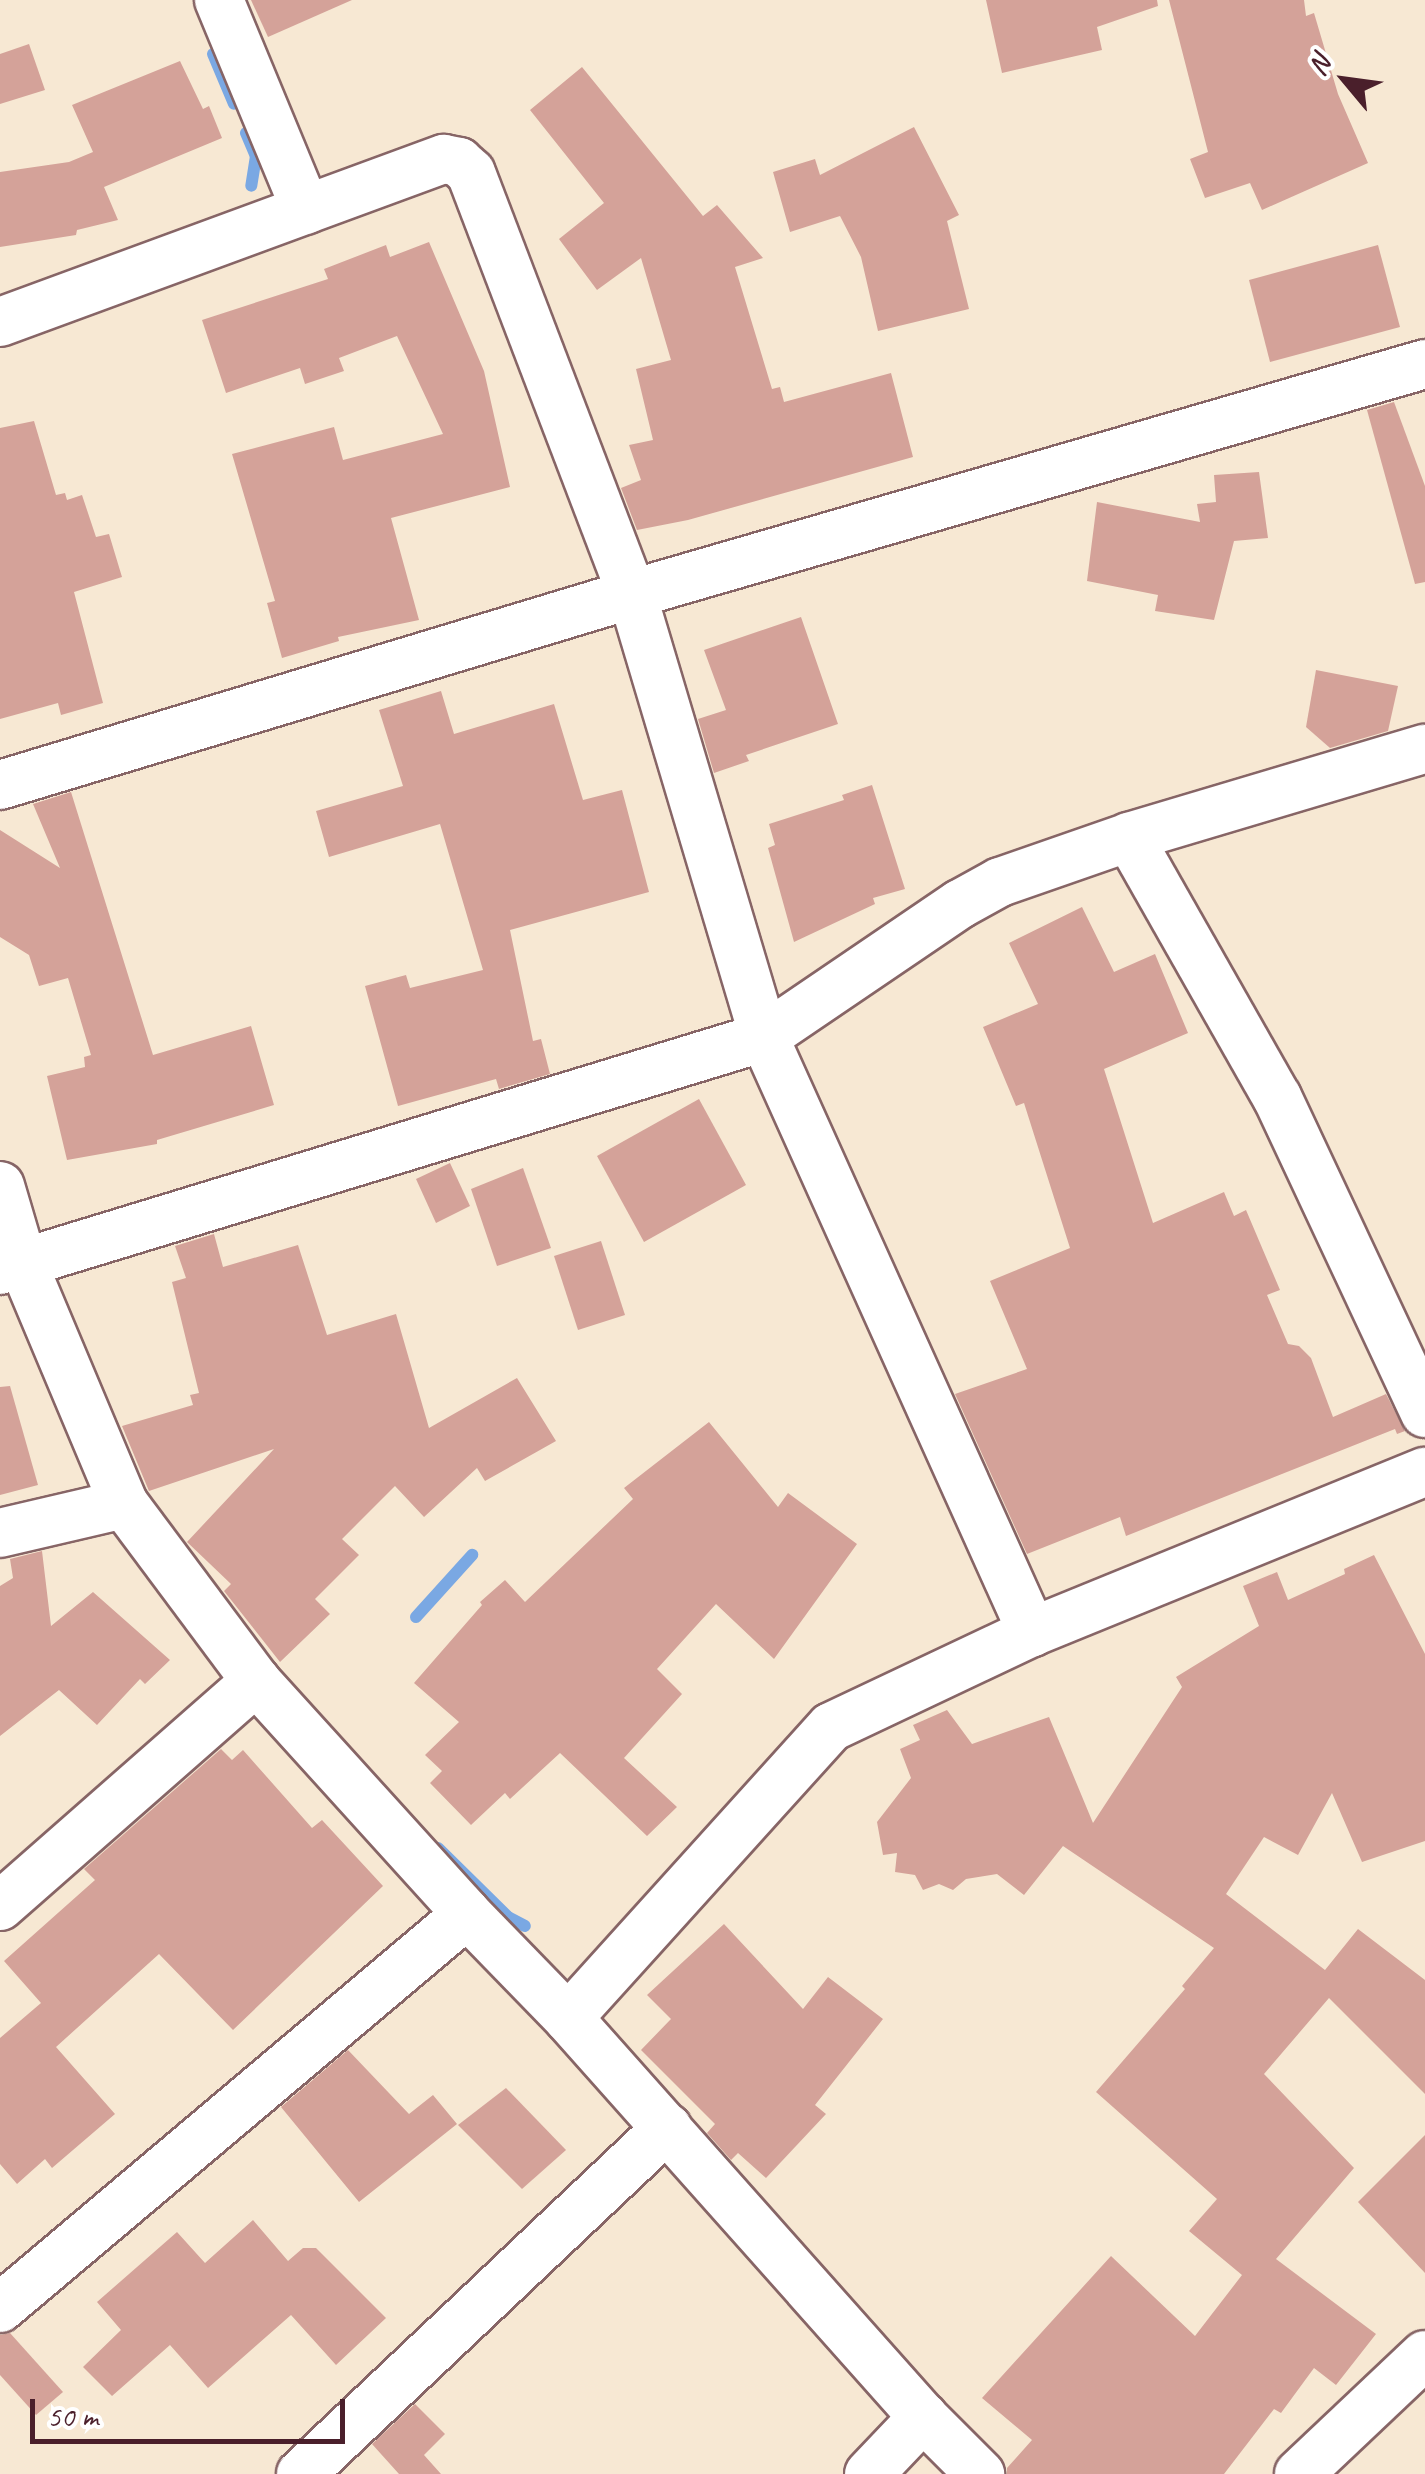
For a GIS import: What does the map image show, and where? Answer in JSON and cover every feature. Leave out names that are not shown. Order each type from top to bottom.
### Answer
[{"type":"street","points":[[220,0],[306,210]]},
{"type":"street","points":[[0,322],[444,159],[458,162],[471,173],[632,594],[764,1037],[1032,1632]]},
{"type":"street","points":[[0,786],[632,594],[1425,364]]},
{"type":"street","points":[[11,1267],[764,1037],[960,904],[1000,882],[1129,838],[1425,749]]},
{"type":"street","points":[[1129,838],[1277,1096],[1425,1414]]},
{"type":"street","points":[[0,1186],[11,1267],[124,1504],[256,1681],[467,1914],[568,2018],[923,2417],[980,2474]]},
{"type":"street","points":[[568,2018],[817,1738],[831,1727],[1032,1632],[1425,1472]]},
{"type":"street","points":[[0,1533],[124,1504]]},
{"type":"street","points":[[0,1906],[256,1681]]},
{"type":"street","points":[[0,2308],[467,1914]]},
{"type":"street","points":[[302,2474],[666,2128]]},
{"type":"street","points":[[1299,2474],[1349,2452],[1425,2355]]},
{"type":"street","points":[[869,2474],[923,2417]]},
{"type":"building","points":[[251,0],[352,0],[268,37]]},
{"type":"building","points":[[986,0],[1157,0],[1158,6],[1097,27],[1102,50],[1002,73]]},
{"type":"building","points":[[1169,0],[1304,0],[1306,16],[1314,13],[1338,94],[1368,163],[1262,210],[1250,183],[1205,198],[1190,159],[1208,152]]},
{"type":"building","points":[[29,44],[45,90],[0,104],[0,54]]},
{"type":"building","points":[[180,61],[203,109],[209,106],[222,138],[104,187],[118,220],[77,230],[76,235],[0,247],[0,172],[69,162],[93,152],[72,105]]},
{"type":"building","points":[[582,67],[703,216],[717,205],[763,258],[735,267],[772,389],[780,387],[784,402],[891,373],[913,457],[688,520],[637,530],[621,488],[641,480],[629,445],[653,440],[636,369],[671,360],[641,258],[597,290],[559,239],[604,203],[530,110]]},
{"type":"building","points":[[914,127],[959,215],[947,221],[969,309],[878,331],[861,257],[840,216],[790,232],[773,172],[815,159],[820,175]]},
{"type":"building","points":[[429,242],[484,371],[510,487],[391,518],[419,620],[338,637],[339,641],[282,658],[267,603],[275,601],[232,454],[334,427],[343,460],[443,434],[397,336],[339,358],[344,371],[305,384],[300,368],[226,393],[202,320],[328,279],[324,269],[386,245],[390,257]]},
{"type":"building","points":[[1378,245],[1400,327],[1270,362],[1249,280]]},
{"type":"building","points":[[1394,402],[1425,486],[1425,582],[1415,584],[1367,410]]},
{"type":"building","points":[[34,421],[56,495],[65,493],[67,500],[82,495],[96,537],[109,534],[122,577],[74,592],[103,703],[61,715],[58,703],[0,719],[0,428]]},
{"type":"building","points":[[1259,472],[1268,538],[1234,541],[1214,620],[1155,611],[1158,595],[1087,581],[1097,502],[1200,522],[1197,504],[1216,502],[1214,475]]},
{"type":"building","points":[[801,617],[838,724],[746,755],[749,761],[714,773],[698,719],[726,710],[704,650]]},
{"type":"building","points":[[1316,670],[1398,686],[1388,731],[1330,748],[1306,727]]},
{"type":"building","points":[[441,691],[454,734],[554,704],[583,800],[622,790],[649,892],[510,930],[533,1041],[541,1039],[550,1074],[499,1089],[496,1079],[398,1106],[365,986],[406,975],[410,988],[483,970],[440,824],[329,857],[316,811],[403,786],[379,710]]},
{"type":"building","points":[[872,785],[905,889],[873,898],[875,904],[794,942],[768,848],[775,845],[769,824],[844,800],[842,795]]},
{"type":"building","points":[[71,792],[153,1055],[251,1026],[274,1105],[157,1140],[157,1144],[67,1160],[47,1076],[85,1067],[84,1057],[91,1055],[68,978],[39,986],[29,955],[0,937],[0,830],[60,868],[33,804]]},
{"type":"building","points":[[1082,907],[1114,972],[1155,954],[1188,1033],[1104,1069],[1153,1223],[1224,1192],[1234,1216],[1246,1210],[1280,1290],[1267,1295],[1288,1344],[1299,1346],[1311,1358],[1333,1417],[1386,1394],[1405,1431],[1397,1434],[1395,1429],[1126,1536],[1120,1517],[1027,1554],[955,1394],[1027,1369],[990,1281],[1070,1248],[1024,1103],[1016,1106],[983,1027],[1038,1004],[1009,943]]},
{"type":"building","points":[[699,1099],[746,1185],[644,1242],[597,1156]]},
{"type":"building","points":[[450,1163],[470,1206],[436,1223],[416,1179]]},
{"type":"building","points":[[523,1168],[551,1248],[497,1266],[471,1189]]},
{"type":"building","points":[[214,1234],[223,1267],[298,1245],[327,1335],[396,1314],[429,1428],[517,1378],[556,1441],[485,1481],[477,1468],[424,1517],[395,1486],[342,1539],[359,1555],[315,1599],[330,1614],[280,1662],[224,1591],[231,1584],[187,1542],[274,1449],[149,1491],[122,1426],[193,1405],[190,1395],[199,1393],[172,1282],[186,1278],[175,1246]]},
{"type":"building","points":[[601,1241],[625,1315],[578,1330],[554,1256]]},
{"type":"building","points":[[10,1386],[38,1485],[0,1495],[0,1387]]},
{"type":"building","points":[[709,1422],[778,1507],[788,1493],[857,1544],[774,1659],[716,1604],[657,1669],[682,1694],[624,1758],[677,1807],[647,1836],[560,1753],[510,1799],[505,1793],[471,1825],[430,1783],[442,1771],[425,1755],[459,1722],[414,1683],[482,1605],[480,1602],[505,1580],[525,1602],[633,1499],[624,1488]]},
{"type":"building","points":[[42,1551],[51,1626],[93,1592],[170,1660],[145,1684],[140,1679],[97,1725],[59,1690],[0,1736],[0,1586],[13,1578],[10,1559]]},
{"type":"building","points":[[1374,1555],[1425,1654],[1425,1841],[1362,1862],[1332,1793],[1298,1855],[1264,1837],[1226,1894],[1325,1970],[1358,1929],[1425,1980],[1425,2094],[1329,1998],[1264,2074],[1354,2168],[1276,2259],[1376,2334],[1336,2385],[1314,2368],[1281,2413],[1274,2409],[1224,2474],[1007,2474],[1007,2468],[1032,2440],[982,2398],[1111,2256],[1195,2336],[1242,2275],[1189,2231],[1217,2199],[1096,2092],[1185,1989],[1182,1986],[1214,1948],[1063,1846],[1024,1895],[997,1874],[966,1879],[953,1890],[939,1884],[923,1890],[915,1875],[895,1872],[897,1853],[883,1855],[877,1822],[911,1778],[900,1749],[920,1740],[913,1725],[947,1710],[972,1744],[1049,1717],[1093,1823],[1182,1687],[1176,1677],[1259,1626],[1243,1586],[1277,1572],[1288,1600],[1345,1574],[1344,1569]]},
{"type":"building","points":[[221,1749],[232,1760],[243,1750],[312,1828],[322,1820],[383,1886],[233,2030],[159,1954],[56,2047],[115,2114],[52,2168],[45,2159],[17,2184],[0,2164],[0,2038],[41,2003],[4,1961],[95,1880],[84,1869]]},
{"type":"building","points":[[724,1924],[803,2009],[828,1977],[883,2019],[815,2105],[826,2114],[766,2178],[738,2153],[731,2160],[707,2133],[715,2124],[641,2050],[671,2019],[647,1995]]},
{"type":"building","points":[[348,2050],[409,2114],[433,2095],[457,2124],[359,2202],[281,2107]]},
{"type":"building","points":[[506,2088],[566,2150],[522,2189],[458,2125]]},
{"type":"building","points":[[1425,2135],[1425,2273],[1358,2202]]},
{"type":"building","points":[[253,2220],[288,2261],[303,2248],[316,2248],[386,2318],[336,2365],[291,2315],[208,2388],[170,2345],[112,2396],[83,2367],[121,2330],[97,2302],[177,2232],[205,2263]]},
{"type":"building","points":[[10,2333],[63,2392],[36,2415],[0,2375],[0,2335]]},
{"type":"building","points":[[415,2404],[445,2434],[424,2455],[441,2474],[399,2474],[372,2444]]},
{"type":"waterway","points":[[213,54],[234,104]]},
{"type":"waterway","points":[[246,133],[256,156],[251,186]]},
{"type":"waterway","points":[[416,1617],[472,1555]]},
{"type":"waterway","points":[[438,1848],[508,1917],[525,1926]]}]
